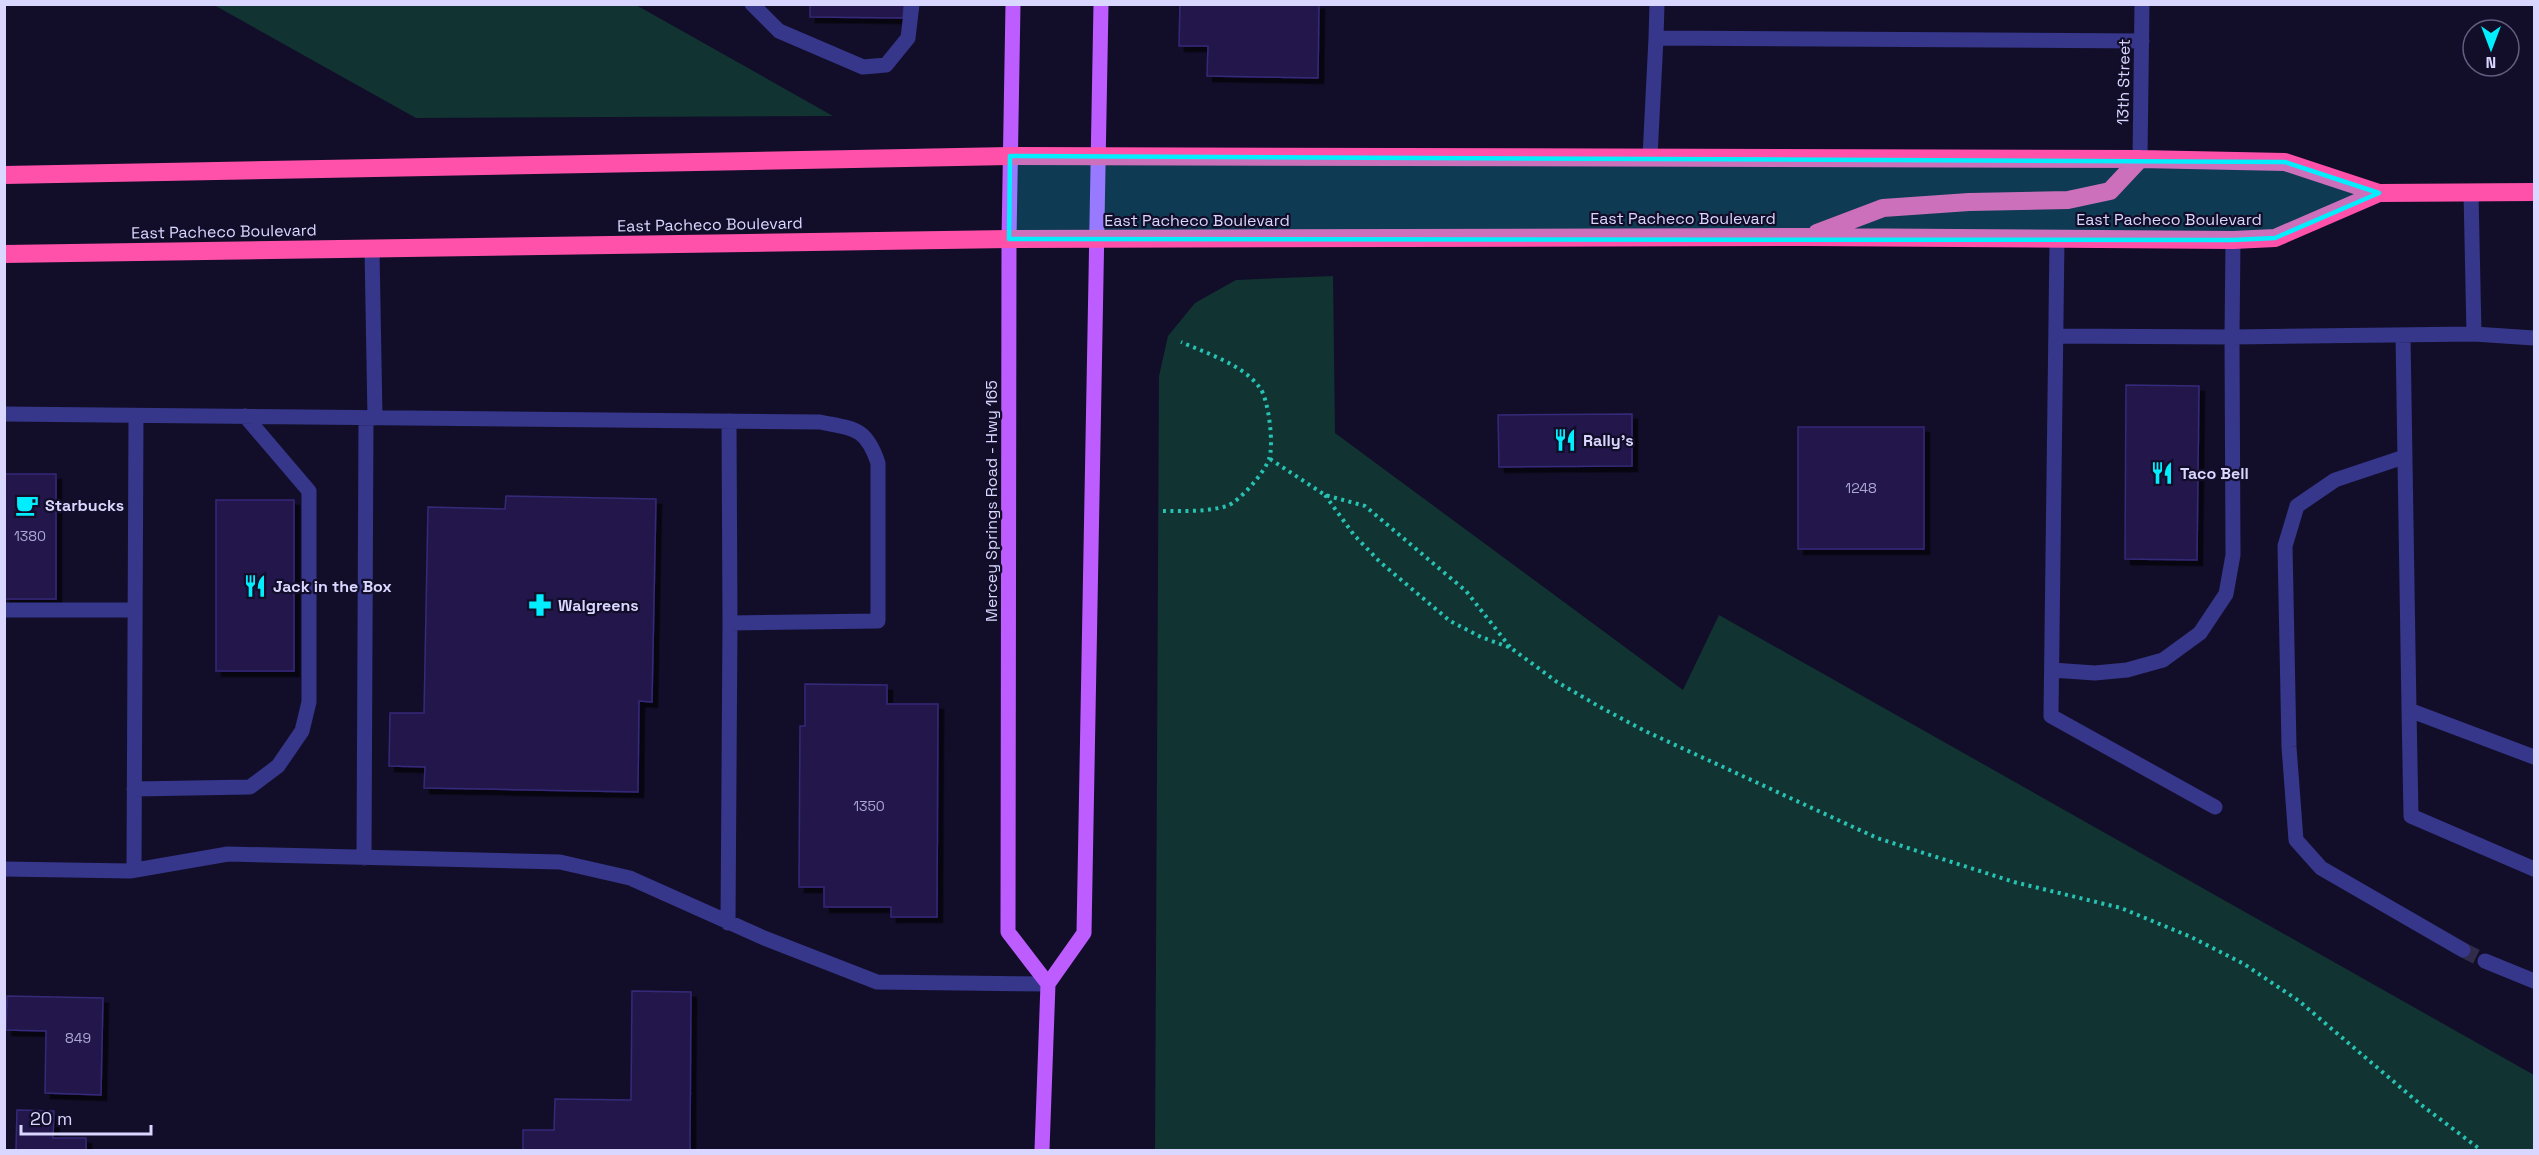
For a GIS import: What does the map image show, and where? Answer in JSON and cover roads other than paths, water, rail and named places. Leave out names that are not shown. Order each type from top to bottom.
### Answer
[{"type":"highway","name":"East Pacheco Boulevard","points":[[4,175],[1010,156],[2140,159],[2285,162],[2379,193],[2535,192]]},
{"type":"highway","points":[[1807,237],[1883,208],[1969,202],[2068,200],[2110,191],[2140,159]]},
{"type":"highway","name":"East Pacheco Boulevard","points":[[4,254],[1009,239],[1807,237],[2233,240],[2275,238],[2379,193]]},
{"type":"main road","name":"Mercey Springs Road - Hwy 165","points":[[1012,4],[1009,239],[1008,932],[1048,984]]},
{"type":"main road","points":[[1042,1150],[1048,984],[1084,933],[1101,4]]},
{"type":"street","points":[[752,4],[779,31],[863,68],[886,64],[908,38],[912,4]]},
{"type":"street","points":[[1650,157],[1657,4]]},
{"type":"street","name":"13th Street","points":[[2140,159],[2142,4]]},
{"type":"street","points":[[1656,38],[2142,41]]},
{"type":"street","points":[[2471,192],[2474,334]]},
{"type":"street","points":[[2057,239],[2051,716],[2215,807]]},
{"type":"street","points":[[2052,670],[2095,673],[2127,670],[2163,660],[2200,633],[2226,594],[2234,555],[2233,240]]},
{"type":"street","points":[[364,858],[372,249]]},
{"type":"street","points":[[2056,336],[2232,337],[2474,334],[2535,338]]},
{"type":"street","points":[[2403,335],[2411,816],[2535,869]]},
{"type":"street","points":[[4,414],[820,422],[854,429],[872,443],[878,463],[878,621],[730,622]]},
{"type":"street","points":[[134,870],[136,416]]},
{"type":"street","points":[[134,789],[250,787],[278,765],[302,731],[309,702],[309,491],[245,417]]},
{"type":"street","points":[[728,923],[729,421]]},
{"type":"street","points":[[2404,457],[2335,480],[2297,506],[2285,546],[2289,747],[2296,840],[2321,868],[2463,950]]},
{"type":"street","points":[[4,610],[135,610]]},
{"type":"street","points":[[2409,710],[2535,757]]},
{"type":"street","points":[[4,869],[134,870],[228,854],[560,862],[630,878],[728,923],[877,982],[1048,984]]},
{"type":"street","points":[[2485,961],[2535,981]]},
{"type":"tunnel","points":[[2463,950],[2485,961]]},
{"type":"place","name":"Rally's","points":[[1565,440]]},
{"type":"place","name":"Taco Bell","points":[[2162,473]]},
{"type":"place","name":"Starbucks","points":[[27,505]]},
{"type":"place","name":"Jack in the Box","points":[[255,586]]},
{"type":"place","name":"Walgreens","points":[[540,605]]}]
